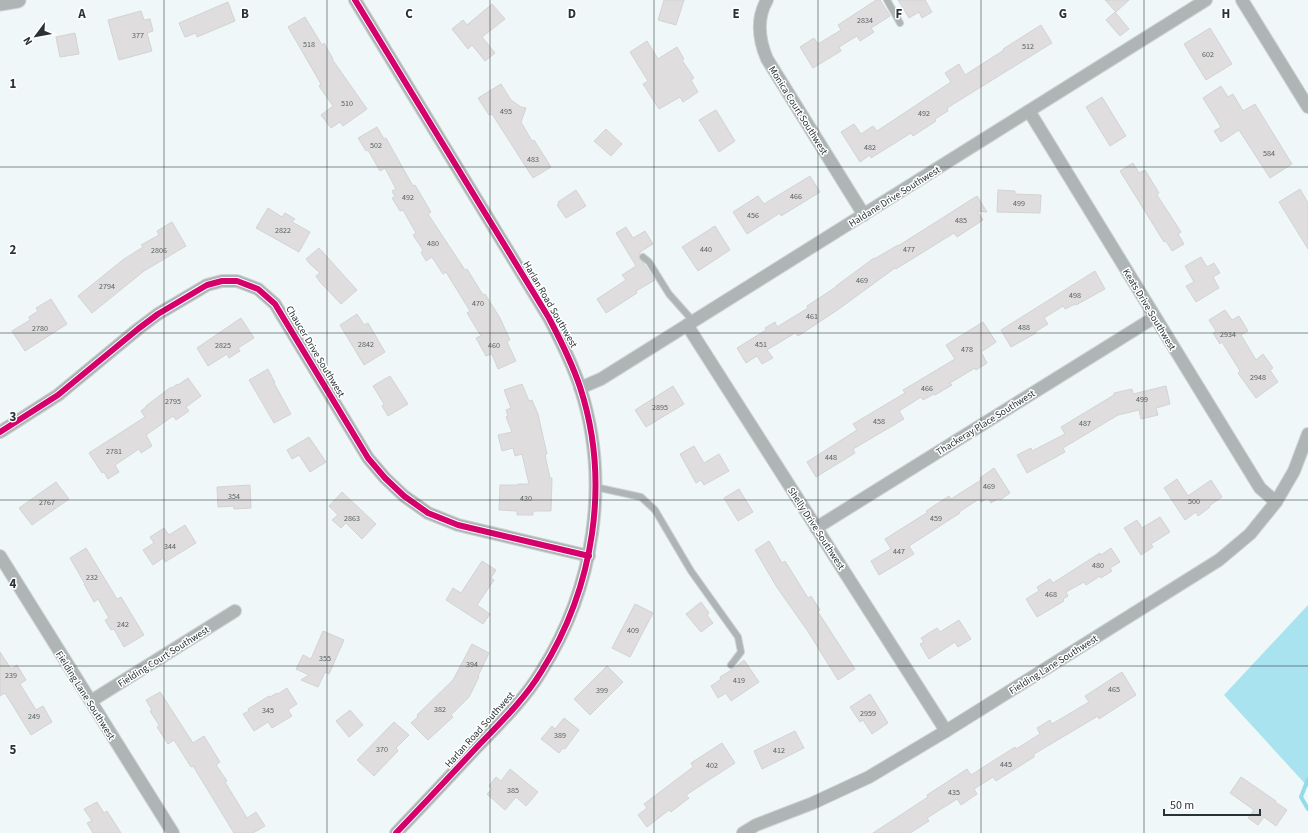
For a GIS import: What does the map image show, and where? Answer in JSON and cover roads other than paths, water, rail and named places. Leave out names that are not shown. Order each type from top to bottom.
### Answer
[{"type":"street","points":[[0,3],[18,0]]},
{"type":"street","name":"Harlan Road Southwest","points":[[355,0],[550,318],[568,354],[580,388],[591,432],[595,473],[595,514],[589,556],[577,599],[561,637],[541,672],[513,709],[396,833]]},
{"type":"street","name":"Monica Court Southwest","points":[[767,0],[762,8],[759,33],[767,59],[864,215]]},
{"type":"street","name":"Haldane Drive Southwest","points":[[580,388],[602,379],[1206,0]]},
{"type":"street","points":[[1242,0],[1308,107]]},
{"type":"street","name":"Keats Drive Southwest","points":[[1029,111],[1260,488],[1276,502]]},
{"type":"street","name":"Chaucer Drive Southwest","points":[[0,432],[58,395],[158,314],[207,285],[222,281],[237,281],[258,289],[276,304],[368,458],[385,478],[404,496],[428,513],[458,525],[589,556]]},
{"type":"street","name":"Thackeray Place Southwest","points":[[816,528],[1155,317]]},
{"type":"street","name":"Shelly Drive Southwest","points":[[690,323],[816,528],[946,731]]},
{"type":"street","name":"Fielding Lane Southwest","points":[[743,833],[756,825],[813,803],[869,777],[946,731],[1219,560],[1250,534],[1276,502],[1294,471],[1308,434]]},
{"type":"street","name":"Fielding Lane Southwest","points":[[0,556],[173,833]]},
{"type":"street","name":"Fielding Court Southwest","points":[[91,701],[235,611]]},
{"type":"lane","points":[[887,0],[900,23]]},
{"type":"lane","points":[[643,257],[649,262],[669,294],[690,323]]},
{"type":"lane","points":[[595,487],[641,497],[655,510],[691,571],[738,637],[741,652],[731,665]]},
{"type":"waterway","points":[[1308,779],[1301,797],[1308,809]]}]
